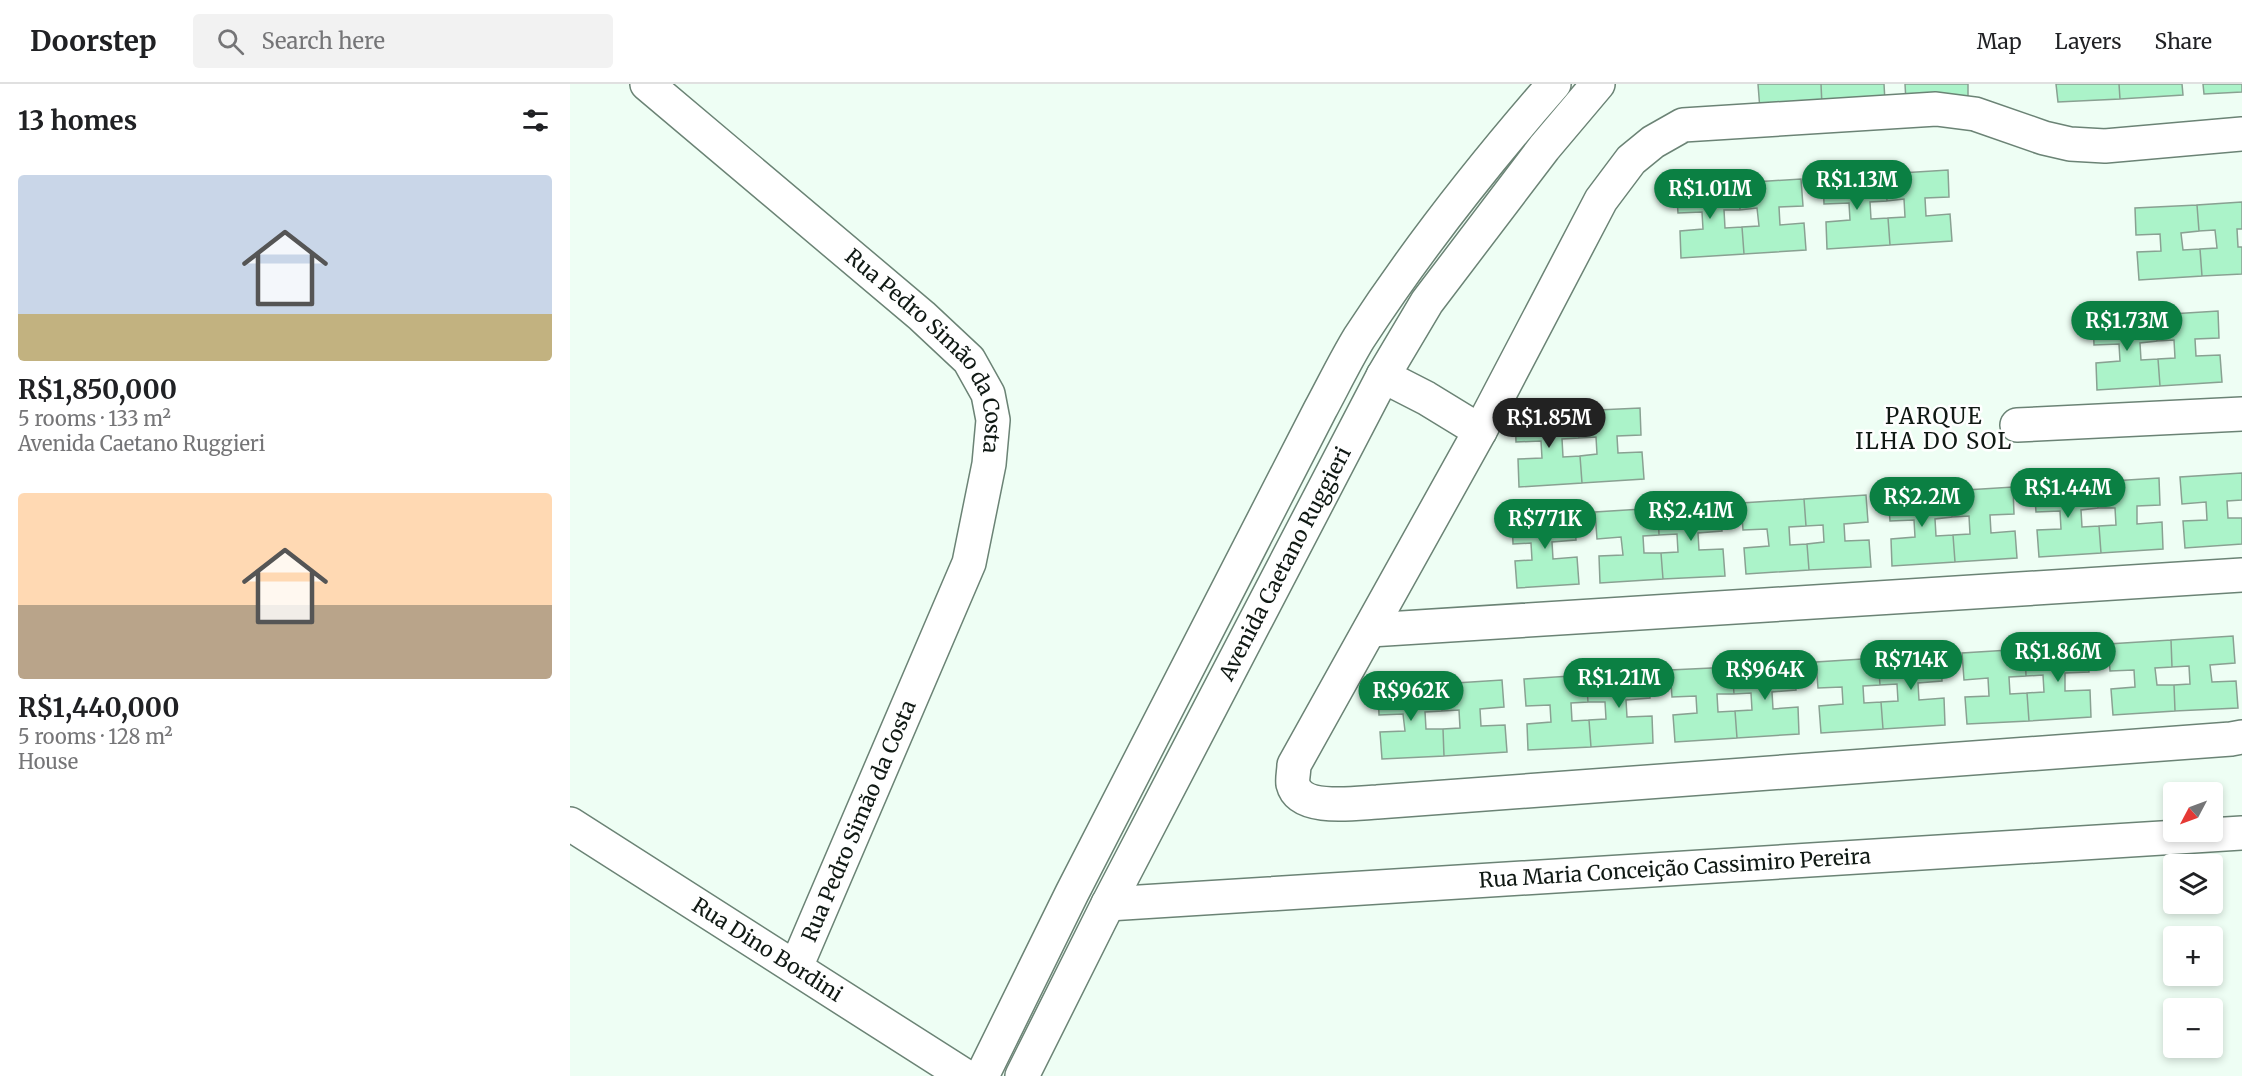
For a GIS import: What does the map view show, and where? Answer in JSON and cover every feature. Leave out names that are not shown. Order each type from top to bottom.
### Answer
[{"type":"street","name":"Rua Pedro Simão da Costa","points":[[647,84],[922,316],[969,360],[988,394],[993,420],[989,464],[969,563],[796,967]]},
{"type":"street","name":"Avenida Caetano Ruggieri","points":[[982,1076],[1083,872],[1314,420],[1358,340],[1401,278],[1498,149],[1554,84]]},
{"type":"street","name":"Avenida Caetano Ruggieri","points":[[1022,1076],[1108,904],[1383,376],[1427,302],[1544,148],[1598,84]]},
{"type":"street","points":[[2242,134],[2105,146],[2070,144],[2044,138],[1975,114],[1936,109],[1683,125],[1653,142],[1631,160],[1601,200],[1480,431],[1294,765],[1293,783],[1297,793],[1321,804],[1377,802],[2231,740],[2242,737]]},
{"type":"street","points":[[1383,376],[1426,398],[1480,431]]},
{"type":"street","points":[[2017,425],[2242,414]]},
{"type":"street","points":[[1370,630],[2242,575]]},
{"type":"street","name":"Rua Dino Bordini","points":[[570,824],[965,1076]]},
{"type":"street","name":"Rua Maria Conceição Cassimiro Pereira","points":[[1108,904],[2242,833]]},
{"type":"building","points":[[1758,84],[1821,84],[1822,106],[1760,110]]},
{"type":"building","points":[[1821,84],[1884,84],[1885,102],[1822,106]]},
{"type":"building","points":[[1905,84],[1968,84],[1968,97],[1906,101]]},
{"type":"building","points":[[2056,84],[2119,84],[2120,99],[2058,102]]},
{"type":"building","points":[[2119,84],[2182,84],[2183,95],[2120,99]]},
{"type":"building","points":[[2203,84],[2242,84],[2242,92],[2204,94]]},
{"type":"building","points":[[1948,170],[1949,197],[1925,198],[1926,216],[1950,214],[1952,241],[1890,245],[1888,218],[1905,217],[1904,199],[1887,201],[1885,174]]},
{"type":"building","points":[[1885,174],[1887,201],[1870,202],[1871,219],[1888,218],[1890,245],[1827,249],[1826,222],[1850,220],[1849,203],[1824,204],[1823,177]]},
{"type":"building","points":[[1801,179],[1803,206],[1779,207],[1780,225],[1804,223],[1806,250],[1744,254],[1742,227],[1759,226],[1757,208],[1740,210],[1739,183]]},
{"type":"building","points":[[1739,183],[1740,210],[1724,210],[1725,228],[1742,227],[1744,254],[1681,258],[1680,231],[1703,229],[1702,212],[1678,213],[1676,186]]},
{"type":"building","points":[[2242,202],[2242,229],[2237,229],[2238,247],[2242,247],[2242,274],[2202,276],[2200,249],[2217,248],[2215,230],[2199,231],[2197,205]]},
{"type":"building","points":[[2197,205],[2199,231],[2181,233],[2183,250],[2200,249],[2202,276],[2139,280],[2137,252],[2161,251],[2160,234],[2136,235],[2135,208]]},
{"type":"building","points":[[2218,311],[2219,338],[2195,339],[2196,356],[2220,355],[2222,382],[2160,386],[2158,359],[2175,358],[2174,340],[2157,341],[2155,315]]},
{"type":"building","points":[[2155,315],[2157,341],[2140,343],[2141,360],[2158,359],[2160,386],[2097,390],[2096,363],[2120,361],[2119,344],[2094,345],[2093,318]]},
{"type":"building","points":[[1640,408],[1641,435],[1617,436],[1618,453],[1642,452],[1644,479],[1582,483],[1580,456],[1597,454],[1596,437],[1579,438],[1577,411]]},
{"type":"building","points":[[1577,411],[1579,438],[1562,439],[1563,457],[1580,456],[1582,483],[1519,487],[1518,459],[1542,458],[1541,441],[1516,442],[1515,415]]},
{"type":"building","points":[[2242,473],[2242,500],[2227,501],[2228,518],[2242,518],[2242,544],[2185,548],[2183,521],[2207,520],[2206,502],[2182,504],[2180,477]]},
{"type":"building","points":[[2159,478],[2160,505],[2137,506],[2137,524],[2162,522],[2163,549],[2101,553],[2099,526],[2116,525],[2115,508],[2098,508],[2096,482]]},
{"type":"building","points":[[2096,482],[2098,508],[2081,510],[2082,527],[2099,526],[2101,553],[2039,557],[2037,530],[2061,529],[2060,511],[2036,512],[2034,485]]},
{"type":"building","points":[[2013,487],[2014,514],[1990,515],[1991,533],[2015,531],[2017,558],[1955,562],[1953,535],[1970,534],[1969,516],[1952,517],[1950,491]]},
{"type":"building","points":[[1950,491],[1952,517],[1935,519],[1936,536],[1953,535],[1955,562],[1892,566],[1891,539],[1915,537],[1914,520],[1890,521],[1888,494]]},
{"type":"building","points":[[1866,495],[1868,522],[1844,524],[1845,541],[1869,540],[1871,567],[1809,570],[1807,544],[1824,542],[1823,525],[1806,526],[1804,499]]},
{"type":"building","points":[[1804,499],[1806,526],[1789,527],[1790,545],[1807,544],[1809,570],[1746,574],[1744,548],[1769,546],[1767,529],[1743,530],[1741,503]]},
{"type":"building","points":[[1720,504],[1722,531],[1698,533],[1699,550],[1723,549],[1725,576],[1663,579],[1661,553],[1678,552],[1677,534],[1659,535],[1658,508]]},
{"type":"building","points":[[1658,508],[1659,535],[1643,536],[1644,553],[1661,553],[1663,579],[1600,583],[1599,556],[1623,555],[1621,537],[1597,539],[1595,512]]},
{"type":"building","points":[[1574,513],[1576,540],[1552,542],[1553,559],[1577,557],[1579,584],[1517,588],[1515,561],[1532,560],[1531,543],[1513,544],[1512,517]]},
{"type":"building","points":[[2233,636],[2235,663],[2210,665],[2212,682],[2236,681],[2238,708],[2175,711],[2174,685],[2190,684],[2189,666],[2172,667],[2171,640]]},
{"type":"building","points":[[2171,640],[2172,667],[2155,668],[2157,685],[2174,685],[2175,711],[2113,715],[2111,689],[2135,687],[2134,670],[2110,671],[2108,644]]},
{"type":"building","points":[[2087,645],[2089,672],[2065,673],[2065,691],[2090,690],[2091,717],[2029,721],[2027,693],[2044,692],[2043,675],[2026,676],[2025,649]]},
{"type":"building","points":[[2025,649],[2026,676],[2009,677],[2010,694],[2027,693],[2029,721],[1967,724],[1965,697],[1989,696],[1988,678],[1964,680],[1962,653]]},
{"type":"building","points":[[1941,654],[1942,681],[1918,683],[1919,700],[1944,698],[1945,725],[1883,729],[1881,702],[1898,701],[1897,684],[1880,685],[1878,658]]},
{"type":"building","points":[[1878,658],[1880,685],[1863,686],[1864,703],[1881,702],[1883,729],[1821,733],[1819,706],[1843,704],[1842,687],[1818,688],[1816,662]]},
{"type":"building","points":[[1794,663],[1796,690],[1772,692],[1773,709],[1798,707],[1799,734],[1737,738],[1735,711],[1752,710],[1751,693],[1734,694],[1732,667]]},
{"type":"building","points":[[1732,667],[1734,694],[1717,694],[1718,712],[1735,711],[1737,738],[1675,742],[1673,715],[1697,713],[1696,696],[1672,697],[1670,670]]},
{"type":"building","points":[[1649,671],[1650,698],[1626,700],[1627,717],[1652,716],[1653,743],[1591,747],[1589,720],[1606,719],[1605,702],[1588,702],[1586,675]]},
{"type":"building","points":[[1586,675],[1588,702],[1571,703],[1572,721],[1589,720],[1591,747],[1528,750],[1527,724],[1551,722],[1550,705],[1526,706],[1524,679]]},
{"type":"building","points":[[1502,680],[1504,707],[1480,709],[1481,726],[1505,725],[1507,752],[1444,756],[1443,729],[1460,728],[1459,710],[1442,711],[1440,684]]},
{"type":"building","points":[[1440,684],[1442,711],[1425,712],[1426,729],[1443,729],[1444,756],[1382,759],[1380,732],[1405,731],[1403,714],[1379,715],[1378,688]]},
{"type":"district","name":"PARQUE ILHA DO SOL","points":[[1934,428]]}]
